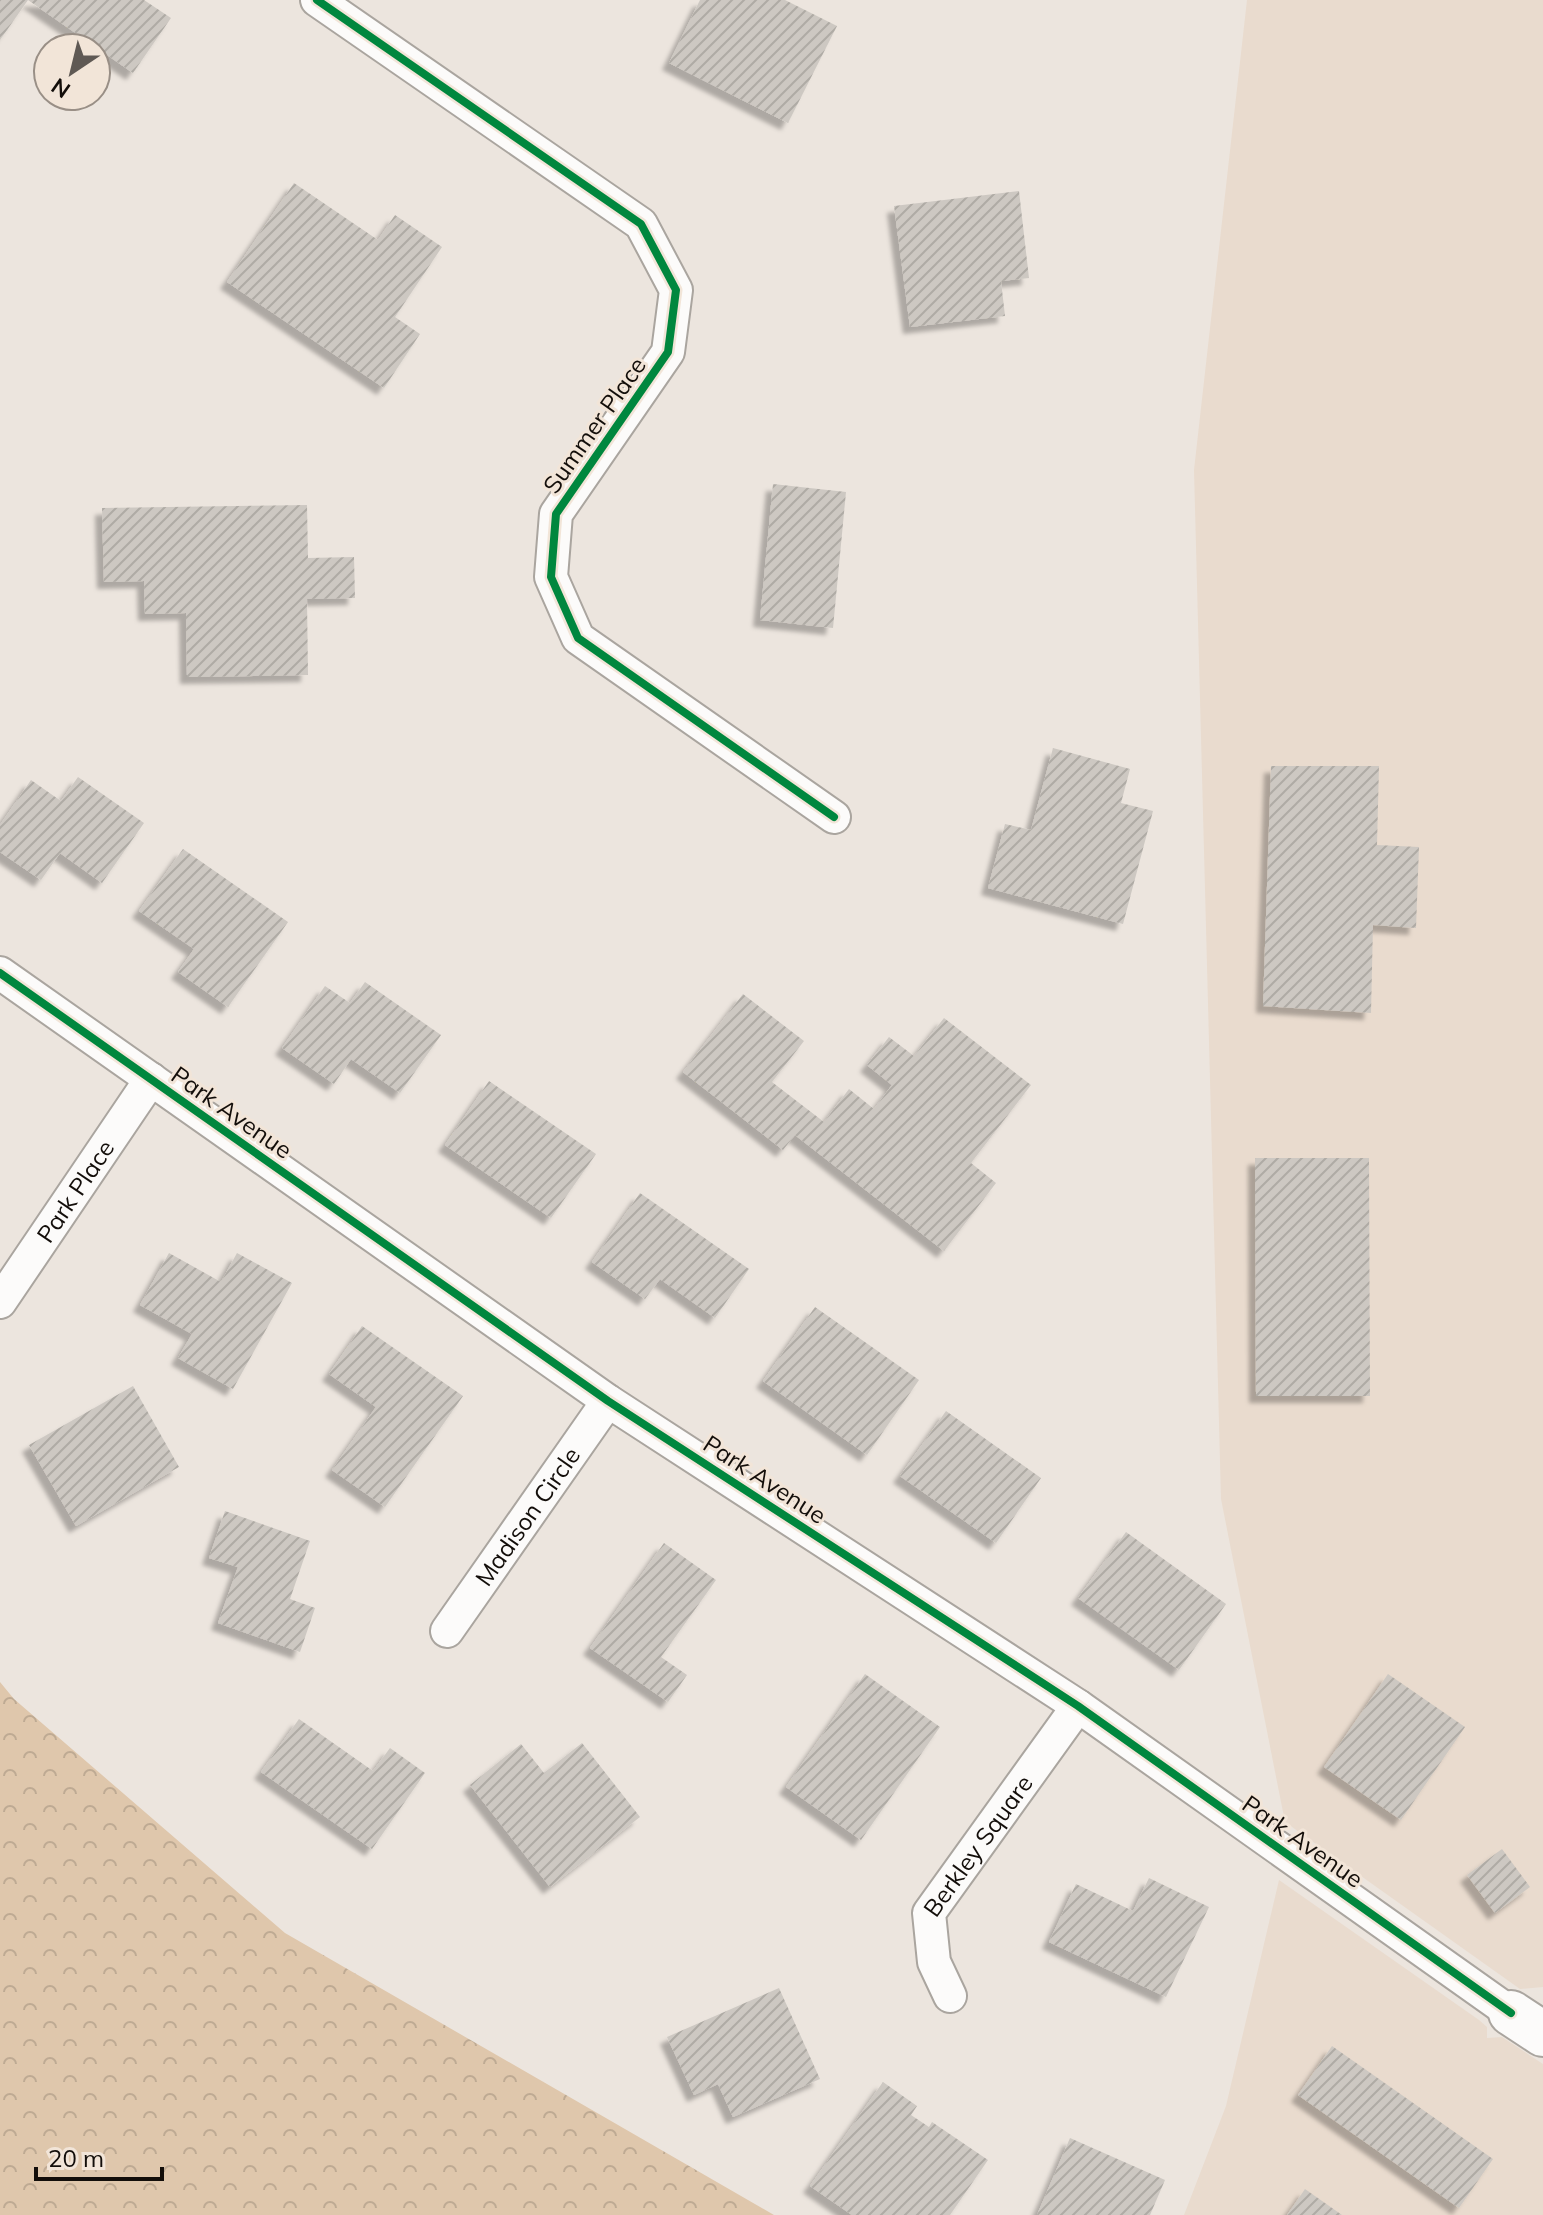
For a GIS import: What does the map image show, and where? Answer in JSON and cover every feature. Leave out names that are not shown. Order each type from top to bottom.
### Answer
[{"type":"street","name":"Summer Place","points":[[317,0],[641,224],[676,290],[668,352],[556,514],[551,577],[578,638],[834,817]]},
{"type":"street","name":"Park Avenue","points":[[0,973],[608,1401],[1078,1706],[1532,2019]]},
{"type":"street","name":"Park Place","points":[[0,1302],[151,1079]]},
{"type":"street","name":"Madison Circle","points":[[447,1631],[608,1401]]},
{"type":"street","name":"Berkley Square","points":[[950,1996],[934,1962],[929,1913],[1078,1706]]},
{"type":"shaded area","points":[[1247,0],[1543,0],[1543,1987],[1520,1989],[1285,1822],[1221,1499],[1194,470]]},
{"type":"shaded area","points":[[1279,1880],[1479,2020],[1487,2027],[1487,2038],[1502,2037],[1543,2064],[1543,2215],[1184,2215],[1226,2106]]},
{"type":"green space","points":[[0,1682],[14,1699],[285,1933],[774,2215],[0,2215]]},
{"type":"building","points":[[0,0],[28,0],[0,40]]},
{"type":"building","points":[[28,0],[144,0],[171,18],[133,73],[112,58],[112,32],[74,32]]},
{"type":"building","points":[[700,0],[785,0],[837,26],[788,123],[669,63]]},
{"type":"building","points":[[294,183],[378,240],[395,215],[442,247],[395,317],[420,334],[384,388],[227,282]]},
{"type":"building","points":[[1019,191],[1029,278],[1001,281],[1005,316],[910,327],[894,206]]},
{"type":"building","points":[[773,484],[846,492],[833,628],[760,620]]},
{"type":"building","points":[[307,505],[308,558],[354,557],[355,598],[307,599],[308,675],[187,677],[186,613],[145,614],[144,581],[104,582],[102,508]]},
{"type":"building","points":[[1053,748],[1130,769],[1121,803],[1153,811],[1123,924],[988,888],[1005,824],[1031,830]]},
{"type":"building","points":[[1271,766],[1379,766],[1377,845],[1419,847],[1416,928],[1373,925],[1371,1013],[1263,1006]]},
{"type":"building","points":[[78,777],[144,823],[102,883],[60,853],[41,880],[0,852],[0,825],[31,780],[61,801]]},
{"type":"building","points":[[183,849],[288,922],[228,1007],[178,972],[194,949],[139,911]]},
{"type":"building","points":[[365,982],[441,1035],[400,1093],[351,1059],[334,1084],[282,1048],[325,986],[350,1003]]},
{"type":"building","points":[[743,994],[804,1041],[772,1082],[824,1122],[849,1089],[874,1109],[892,1085],[867,1065],[889,1037],[914,1056],[944,1018],[1031,1085],[971,1163],[996,1183],[944,1251],[795,1135],[783,1150],[683,1072]]},
{"type":"building","points":[[489,1081],[596,1154],[551,1218],[445,1145]]},
{"type":"building","points":[[1255,1158],[1369,1158],[1370,1396],[1256,1396]]},
{"type":"building","points":[[640,1193],[749,1269],[715,1318],[660,1279],[645,1299],[592,1262]]},
{"type":"building","points":[[169,1253],[221,1282],[237,1253],[292,1283],[233,1389],[178,1358],[192,1334],[140,1305]]},
{"type":"building","points":[[815,1307],[919,1380],[867,1455],[763,1381]]},
{"type":"building","points":[[362,1326],[463,1396],[385,1507],[332,1470],[376,1407],[329,1374]]},
{"type":"building","points":[[133,1386],[179,1467],[76,1526],[29,1445]]},
{"type":"building","points":[[946,1411],[1041,1478],[996,1543],[900,1476]]},
{"type":"building","points":[[225,1511],[310,1541],[290,1599],[315,1608],[300,1652],[218,1623],[238,1567],[209,1558]]},
{"type":"building","points":[[1126,1532],[1226,1604],[1179,1670],[1078,1598]]},
{"type":"building","points":[[664,1543],[716,1580],[661,1657],[687,1675],[668,1702],[590,1648]]},
{"type":"building","points":[[865,1674],[940,1727],[861,1840],[786,1787]]},
{"type":"building","points":[[1388,1674],[1465,1727],[1401,1820],[1324,1767]]},
{"type":"building","points":[[299,1719],[373,1771],[390,1748],[425,1773],[372,1849],[261,1772]]},
{"type":"building","points":[[582,1743],[640,1817],[550,1887],[470,1785],[521,1744],[544,1773]]},
{"type":"building","points":[[1502,1849],[1530,1887],[1495,1913],[1467,1875]]},
{"type":"building","points":[[1149,1878],[1209,1907],[1166,1997],[1049,1942],[1076,1884],[1133,1911]]},
{"type":"building","points":[[779,1988],[820,2079],[733,2117],[718,2084],[694,2095],[667,2037]]},
{"type":"building","points":[[1332,2046],[1493,2159],[1459,2208],[1298,2095]]},
{"type":"building","points":[[883,2082],[917,2106],[911,2115],[929,2127],[932,2122],[988,2160],[950,2215],[852,2215],[810,2186]]},
{"type":"building","points":[[1070,2138],[1165,2180],[1150,2215],[1037,2215]]},
{"type":"building","points":[[1305,2189],[1342,2215],[1287,2215]]},
{"type":"cycle path","points":[[317,0],[641,224],[676,290],[668,352],[556,514],[551,577],[578,638],[834,817]]},
{"type":"cycle path","points":[[0,973],[608,1401],[1078,1706],[1511,2013]]}]
